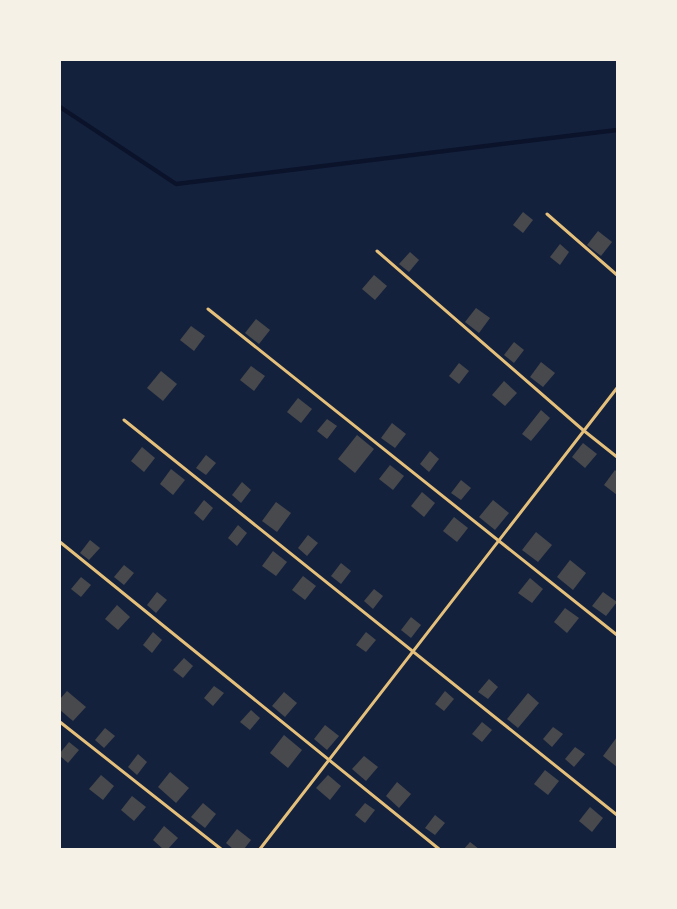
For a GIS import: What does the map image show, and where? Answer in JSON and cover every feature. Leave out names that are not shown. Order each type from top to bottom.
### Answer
[{"type":"lane","points":[[547,214],[617,275]]},
{"type":"lane","points":[[377,251],[583,430],[617,457]]},
{"type":"lane","points":[[208,309],[617,635]]},
{"type":"lane","points":[[260,849],[617,388]]},
{"type":"lane","points":[[124,420],[617,815]]},
{"type":"lane","points":[[60,542],[329,761],[440,849]]},
{"type":"lane","points":[[60,722],[221,849]]},
{"type":"building","points":[[523,212],[533,220],[523,233],[513,225]]},
{"type":"building","points":[[598,231],[612,242],[601,256],[587,245]]},
{"type":"building","points":[[560,244],[569,252],[560,265],[550,257]]},
{"type":"building","points":[[410,252],[419,260],[409,272],[399,264]]},
{"type":"building","points":[[374,275],[387,286],[375,300],[362,289]]},
{"type":"building","points":[[476,308],[490,318],[479,333],[465,322]]},
{"type":"building","points":[[256,319],[270,330],[259,344],[245,333]]},
{"type":"building","points":[[191,326],[205,336],[194,351],[180,340]]},
{"type":"building","points":[[514,342],[524,350],[514,363],[504,355]]},
{"type":"building","points":[[541,362],[555,373],[543,387],[530,377]]},
{"type":"building","points":[[459,363],[469,371],[459,384],[449,376]]},
{"type":"building","points":[[251,366],[265,376],[254,391],[240,380]]},
{"type":"building","points":[[161,371],[177,384],[163,401],[147,388]]},
{"type":"building","points":[[504,381],[517,393],[505,406],[492,395]]},
{"type":"building","points":[[298,398],[312,409],[301,423],[287,412]]},
{"type":"building","points":[[541,410],[550,418],[531,441],[522,434]]},
{"type":"building","points":[[327,419],[337,426],[327,439],[317,431]]},
{"type":"building","points":[[392,423],[406,434],[395,448],[381,438]]},
{"type":"building","points":[[357,435],[374,449],[355,473],[338,459]]},
{"type":"building","points":[[583,443],[597,454],[585,468],[572,457]]},
{"type":"building","points":[[142,447],[155,458],[144,472],[131,461]]},
{"type":"building","points":[[430,451],[439,459],[429,472],[420,464]]},
{"type":"building","points":[[206,455],[216,463],[206,475],[196,468]]},
{"type":"building","points":[[390,465],[404,476],[393,490],[379,479]]},
{"type":"building","points":[[171,469],[185,480],[173,495],[160,484]]},
{"type":"building","points":[[615,470],[617,472],[617,495],[604,485]]},
{"type":"building","points":[[461,480],[471,488],[461,500],[451,493]]},
{"type":"building","points":[[242,482],[251,490],[241,503],[232,495]]},
{"type":"building","points":[[422,492],[435,503],[424,517],[411,506]]},
{"type":"building","points":[[204,500],[213,508],[203,521],[194,513]]},
{"type":"building","points":[[493,500],[509,513],[495,530],[479,517]]},
{"type":"building","points":[[276,502],[291,513],[277,532],[262,521]]},
{"type":"building","points":[[454,517],[468,528],[457,542],[443,531]]},
{"type":"building","points":[[238,525],[247,533],[237,546],[228,538]]},
{"type":"building","points":[[536,532],[552,545],[538,562],[522,550]]},
{"type":"building","points":[[308,535],[318,543],[307,556],[298,548]]},
{"type":"building","points":[[90,540],[100,548],[89,560],[80,553]]},
{"type":"building","points":[[273,551],[287,562],[276,576],[262,566]]},
{"type":"building","points":[[570,560],[586,573],[573,590],[557,577]]},
{"type":"building","points":[[341,563],[351,571],[341,584],[331,576]]},
{"type":"building","points":[[124,565],[134,573],[124,585],[114,577]]},
{"type":"building","points":[[303,576],[316,586],[305,600],[292,590]]},
{"type":"building","points":[[81,577],[91,585],[81,597],[71,589]]},
{"type":"building","points":[[530,578],[543,589],[532,603],[518,593]]},
{"type":"building","points":[[374,589],[383,596],[373,609],[364,601]]},
{"type":"building","points":[[157,592],[167,600],[156,613],[147,605]]},
{"type":"building","points":[[603,592],[617,602],[606,616],[592,606]]},
{"type":"building","points":[[117,605],[130,617],[118,630],[105,619]]},
{"type":"building","points":[[565,608],[579,618],[567,633],[554,622]]},
{"type":"building","points":[[411,617],[421,625],[411,638],[401,630]]},
{"type":"building","points":[[153,632],[162,640],[152,653],[143,645]]},
{"type":"building","points":[[366,632],[376,640],[366,652],[356,645]]},
{"type":"building","points":[[184,658],[193,666],[183,678],[173,670]]},
{"type":"building","points":[[489,679],[498,687],[488,699],[478,692]]},
{"type":"building","points":[[214,686],[224,693],[213,706],[204,698]]},
{"type":"building","points":[[67,691],[86,707],[73,721],[60,710],[60,699]]},
{"type":"building","points":[[445,691],[454,699],[444,711],[435,704]]},
{"type":"building","points":[[284,692],[297,703],[285,717],[272,706]]},
{"type":"building","points":[[528,693],[539,703],[518,728],[507,719]]},
{"type":"building","points":[[251,710],[260,718],[250,730],[240,722]]},
{"type":"building","points":[[482,722],[492,730],[482,742],[472,734]]},
{"type":"building","points":[[325,725],[339,736],[327,750],[314,739]]},
{"type":"building","points":[[553,727],[563,734],[552,747],[543,739]]},
{"type":"building","points":[[105,728],[115,736],[104,748],[95,740]]},
{"type":"building","points":[[284,735],[302,750],[288,768],[270,753]]},
{"type":"building","points":[[617,737],[617,767],[603,756]]},
{"type":"building","points":[[69,742],[79,750],[68,763],[60,756],[60,753]]},
{"type":"building","points":[[575,747],[585,754],[574,767],[565,759]]},
{"type":"building","points":[[138,754],[147,762],[137,775],[128,767]]},
{"type":"building","points":[[364,756],[378,767],[366,781],[352,769]]},
{"type":"building","points":[[545,770],[559,781],[548,795],[534,784]]},
{"type":"building","points":[[170,772],[189,788],[176,803],[158,787]]},
{"type":"building","points":[[101,775],[114,786],[103,800],[89,789]]},
{"type":"building","points":[[328,775],[341,786],[330,800],[316,788]]},
{"type":"building","points":[[397,782],[411,794],[399,808],[386,796]]},
{"type":"building","points":[[132,796],[146,807],[134,821],[121,810]]},
{"type":"building","points":[[203,803],[216,814],[205,828],[191,817]]},
{"type":"building","points":[[365,803],[375,810],[365,823],[355,815]]},
{"type":"building","points":[[590,807],[603,818],[592,832],[579,821]]},
{"type":"building","points":[[435,815],[445,823],[435,835],[425,828]]},
{"type":"building","points":[[164,826],[178,838],[168,849],[163,849],[153,840]]},
{"type":"building","points":[[237,829],[251,840],[244,849],[233,849],[226,843]]},
{"type":"building","points":[[470,842],[479,849],[464,849]]},
{"type":"waterway","points":[[60,107],[176,184],[617,130]]}]
